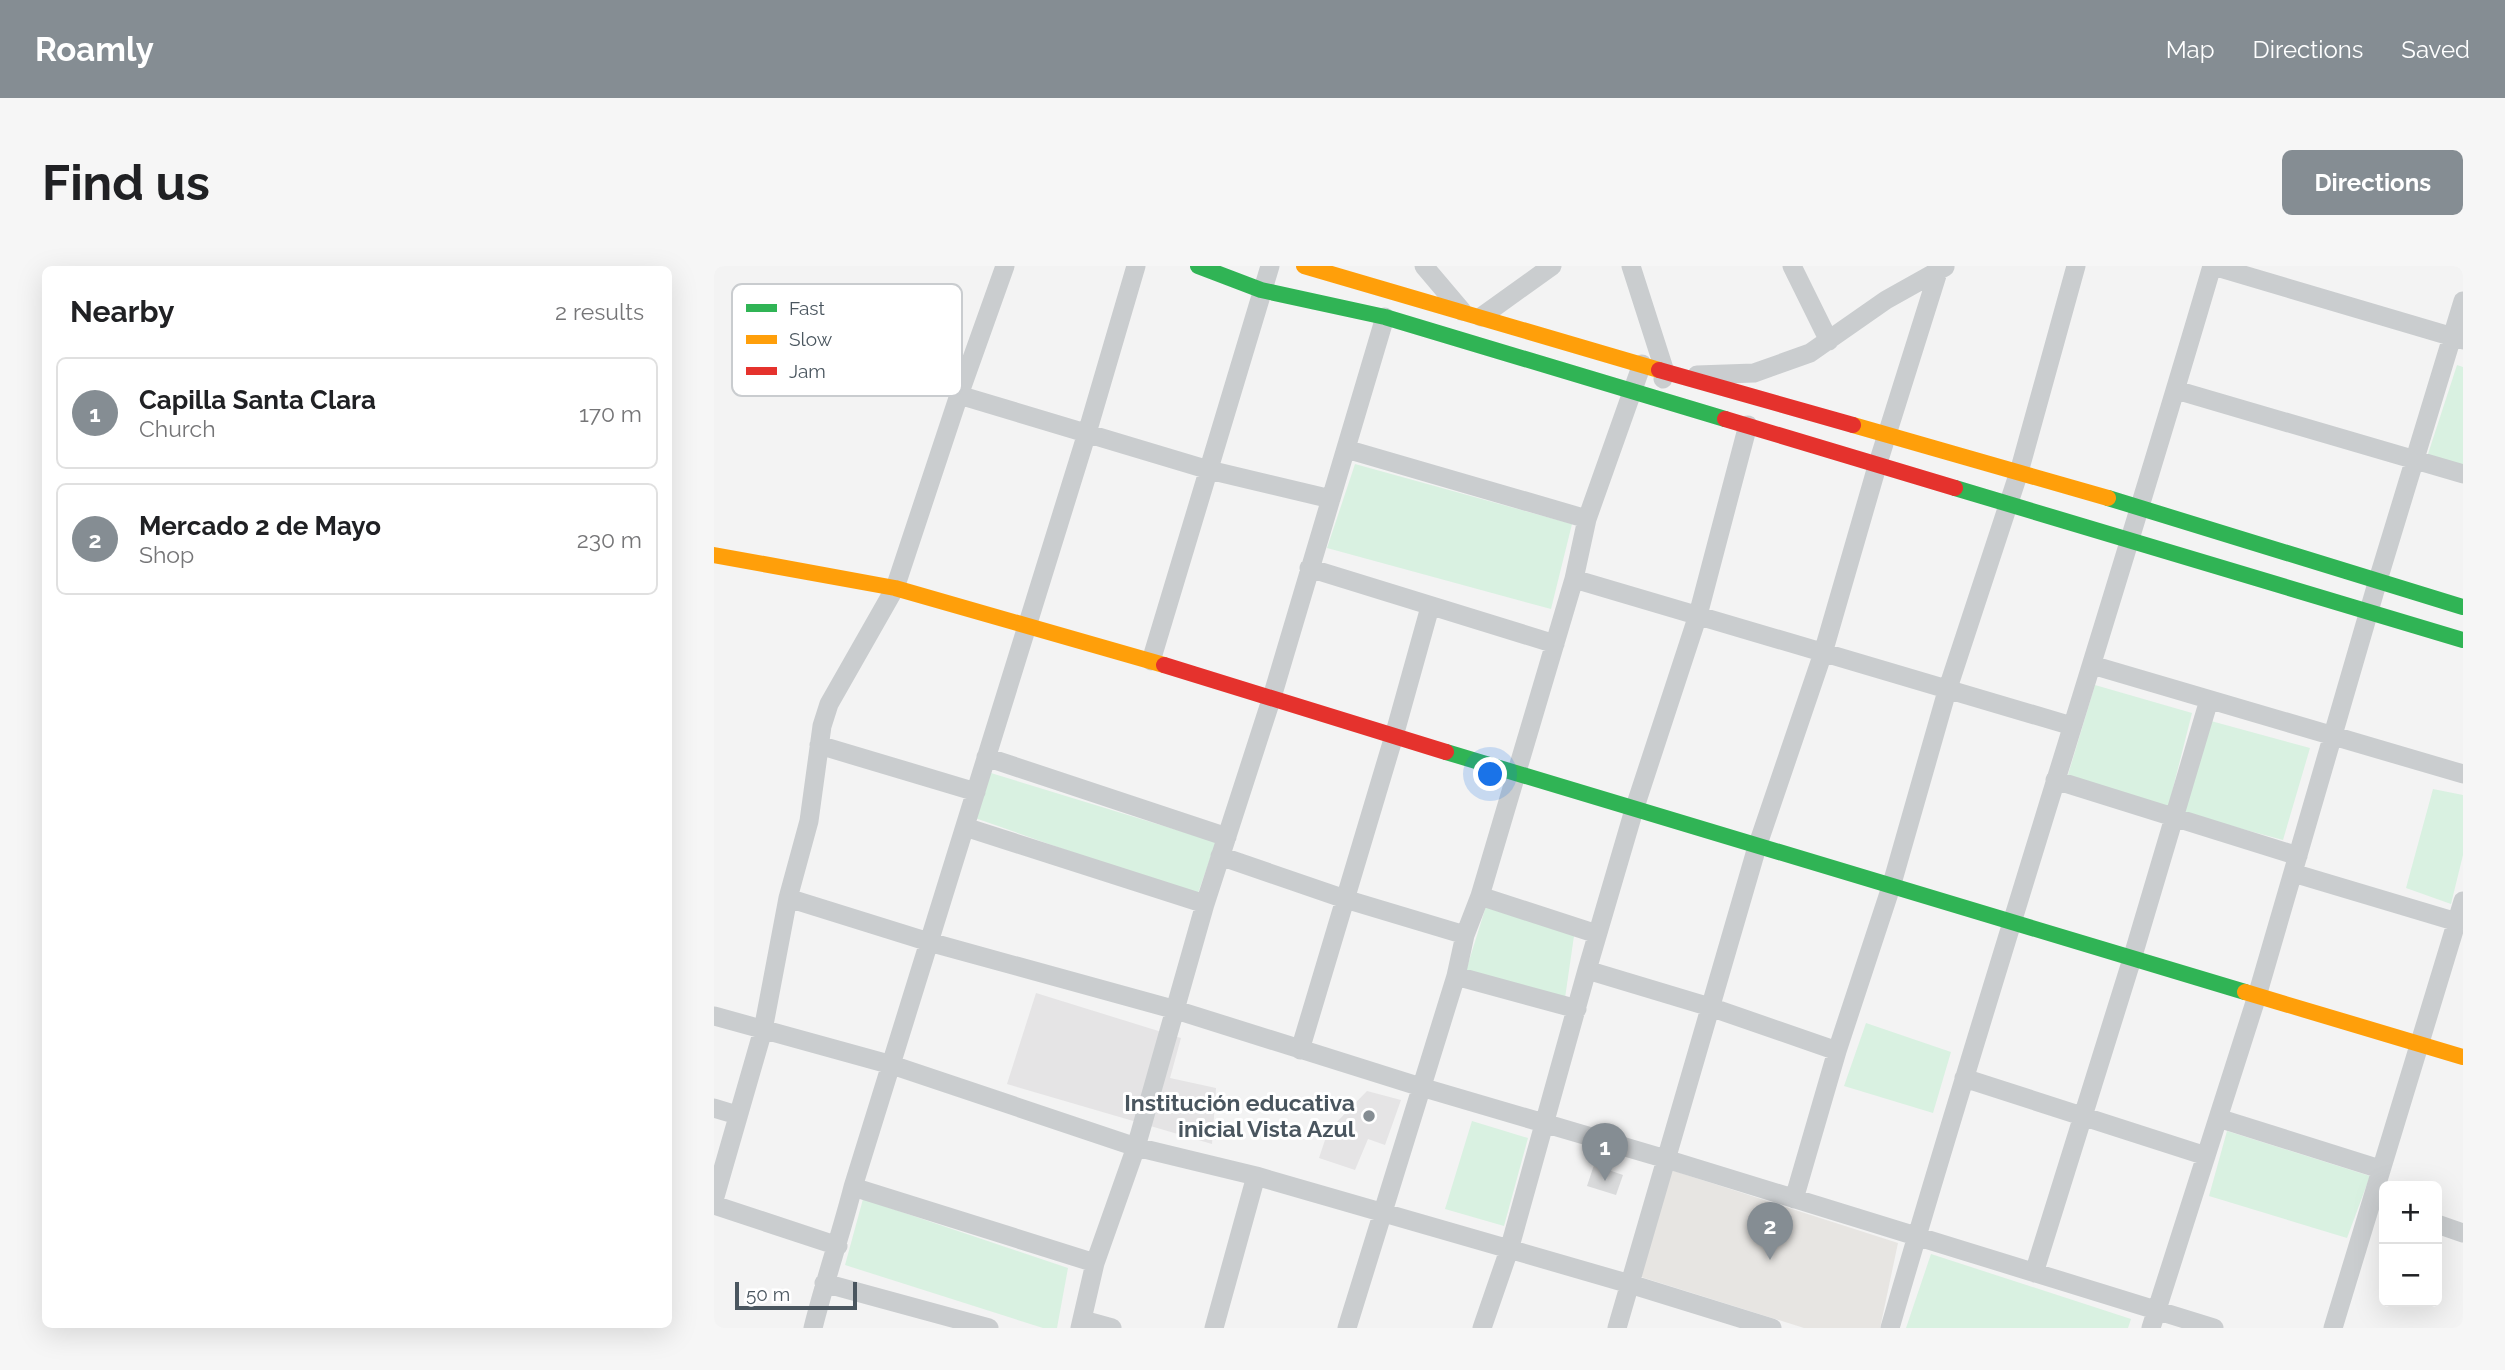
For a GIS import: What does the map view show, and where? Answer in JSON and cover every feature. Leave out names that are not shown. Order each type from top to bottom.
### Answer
[{"type":"street","points":[[962,387],[1005,266]]},
{"type":"street","points":[[813,1328],[824,1283],[838,1246],[852,1186],[892,1065],[1136,266]]},
{"type":"street","points":[[1198,266],[1261,290],[1385,317],[2463,640]]},
{"type":"street","points":[[1151,661],[1270,266]]},
{"type":"street","points":[[1304,266],[1673,375],[2141,507],[2463,607]]},
{"type":"street","points":[[1424,266],[1462,311]]},
{"type":"street","points":[[1481,317],[1552,266]]},
{"type":"street","points":[[1631,266],[1673,375]]},
{"type":"street","points":[[1792,266],[1829,341]]},
{"type":"street","points":[[1794,1199],[1837,1051],[1891,887],[1947,691],[2019,472],[2076,266]]},
{"type":"street","points":[[1890,1328],[2010,923],[2131,540],[2213,266],[2458,338]]},
{"type":"street","points":[[1673,375],[1754,373],[1810,353],[1886,300],[1943,268]]},
{"type":"street","points":[[1617,1328],[1756,847],[1823,653],[1887,434],[1943,268]]},
{"type":"street","points":[[2154,1319],[2258,996],[2414,460],[2458,338],[2463,301]]},
{"type":"street","points":[[1112,1328],[1082,1324],[1095,1263],[1136,1147],[1205,904],[1272,697],[1385,317]]},
{"type":"street","points":[[1347,1328],[1456,976],[1465,935],[1480,897],[1517,775],[1573,579],[1587,519],[1630,391],[1642,364]]},
{"type":"street","points":[[1658,400],[1673,375]]},
{"type":"street","points":[[2176,390],[2463,474]]},
{"type":"street","points":[[838,1246],[714,1203],[763,1030],[788,898],[809,821],[819,745],[828,704],[895,588],[959,396]]},
{"type":"street","points":[[962,396],[1209,470],[1331,499]]},
{"type":"street","points":[[1482,1328],[1509,1250],[1546,1124],[1597,934],[1634,810],[1698,615],[1748,425]]},
{"type":"street","points":[[1346,449],[1587,519]]},
{"type":"street","points":[[714,555],[895,588],[1026,625],[1272,697],[1756,847],[2463,1057]]},
{"type":"street","points":[[1309,568],[1555,644]]},
{"type":"street","points":[[1573,579],[2072,726]]},
{"type":"street","points":[[1300,1050],[1430,607]]},
{"type":"street","points":[[2092,665],[2463,774]]},
{"type":"street","points":[[2034,1273],[2209,700]]},
{"type":"street","points":[[819,745],[976,792]]},
{"type":"street","points":[[986,757],[1227,837]]},
{"type":"street","points":[[2055,780],[2175,818],[2296,865],[2457,922]]},
{"type":"street","points":[[965,827],[1205,904]]},
{"type":"street","points":[[1220,856],[1345,899],[1465,935]]},
{"type":"street","points":[[1480,897],[1597,934]]},
{"type":"street","points":[[788,898],[929,942],[1176,1010],[1794,1199],[2034,1273],[2154,1319],[2214,1328]]},
{"type":"street","points":[[2333,1328],[2378,1203],[2380,1169],[2463,901]]},
{"type":"street","points":[[1587,970],[1710,1007],[1837,1051]]},
{"type":"street","points":[[1456,976],[1577,1009]]},
{"type":"street","points":[[714,1016],[892,1065],[1136,1147],[1256,1176],[1630,1284],[1761,1326]]},
{"type":"street","points":[[1964,1078],[2206,1156]]},
{"type":"street","points":[[714,1108],[737,1115]]},
{"type":"street","points":[[2218,1118],[2380,1169]]},
{"type":"street","points":[[1214,1328],[1256,1176]]},
{"type":"street","points":[[852,1186],[1095,1263]]},
{"type":"street","points":[[2442,1226],[2463,1233]]},
{"type":"street","points":[[824,1283],[989,1328]]},
{"type":"shaded area","points":[[1036,993],[1181,1038],[1170,1078],[1216,1088],[1212,1144],[1007,1084]]},
{"type":"shaded area","name":"Institución educativa inicial Vista Azul","points":[[1367,1091],[1401,1100],[1385,1145],[1368,1139],[1355,1170],[1319,1158],[1328,1131]]},
{"type":"shaded area","points":[[1671,1170],[1898,1243],[1880,1328],[1804,1328],[1641,1277]]},
{"type":"green space","points":[[2457,365],[2463,367],[2463,467],[2427,457]]},
{"type":"green space","points":[[1355,464],[1572,524],[1551,609],[1327,548]]},
{"type":"green space","points":[[2095,685],[2192,713],[2168,808],[2067,778]]},
{"type":"green space","points":[[2211,721],[2310,748],[2283,840],[2183,813]]},
{"type":"green space","points":[[991,773],[1216,842],[1197,896],[975,818]]},
{"type":"green space","points":[[2433,789],[2463,795],[2463,855],[2451,904],[2406,888]]},
{"type":"green space","points":[[1487,903],[1575,929],[1565,998],[1464,977]]},
{"type":"green space","points":[[1866,1023],[1951,1052],[1933,1113],[1844,1086]]},
{"type":"green space","points":[[1472,1121],[1528,1138],[1504,1226],[1445,1209]]},
{"type":"green space","points":[[2227,1131],[2370,1176],[2347,1238],[2209,1196]]},
{"type":"green space","points":[[863,1199],[1068,1268],[1057,1328],[1043,1328],[845,1265]]},
{"type":"green space","points":[[1931,1254],[2131,1319],[2128,1328],[1906,1328]]},
{"type":"building","points":[[1594,1165],[1623,1175],[1616,1195],[1587,1186]]},
{"type":"traffic: fast","points":[[1198,266],[1261,290],[1385,317],[1725,419]]},
{"type":"traffic: fast","points":[[1955,488],[2463,640]]},
{"type":"traffic: fast","points":[[2108,498],[2463,607]]},
{"type":"traffic: fast","points":[[1446,752],[2245,992]]},
{"type":"traffic: slow","points":[[1304,266],[1659,370]]},
{"type":"traffic: slow","points":[[1853,425],[2108,498]]},
{"type":"traffic: slow","points":[[714,555],[895,588],[1164,665]]},
{"type":"traffic: slow","points":[[2245,992],[2463,1057]]},
{"type":"traffic: jam","points":[[1659,370],[1853,425]]},
{"type":"traffic: jam","points":[[1725,419],[1955,488]]},
{"type":"traffic: jam","points":[[1164,665],[1446,752]]},
{"type":"place","name":"Institución educativa inicial Vista Azul","points":[[1369,1116]]},
{"type":"place","name":"Capilla Santa Clara","points":[[1605,1181]]},
{"type":"place","name":"Mercado 2 de Mayo","points":[[1770,1260]]}]
